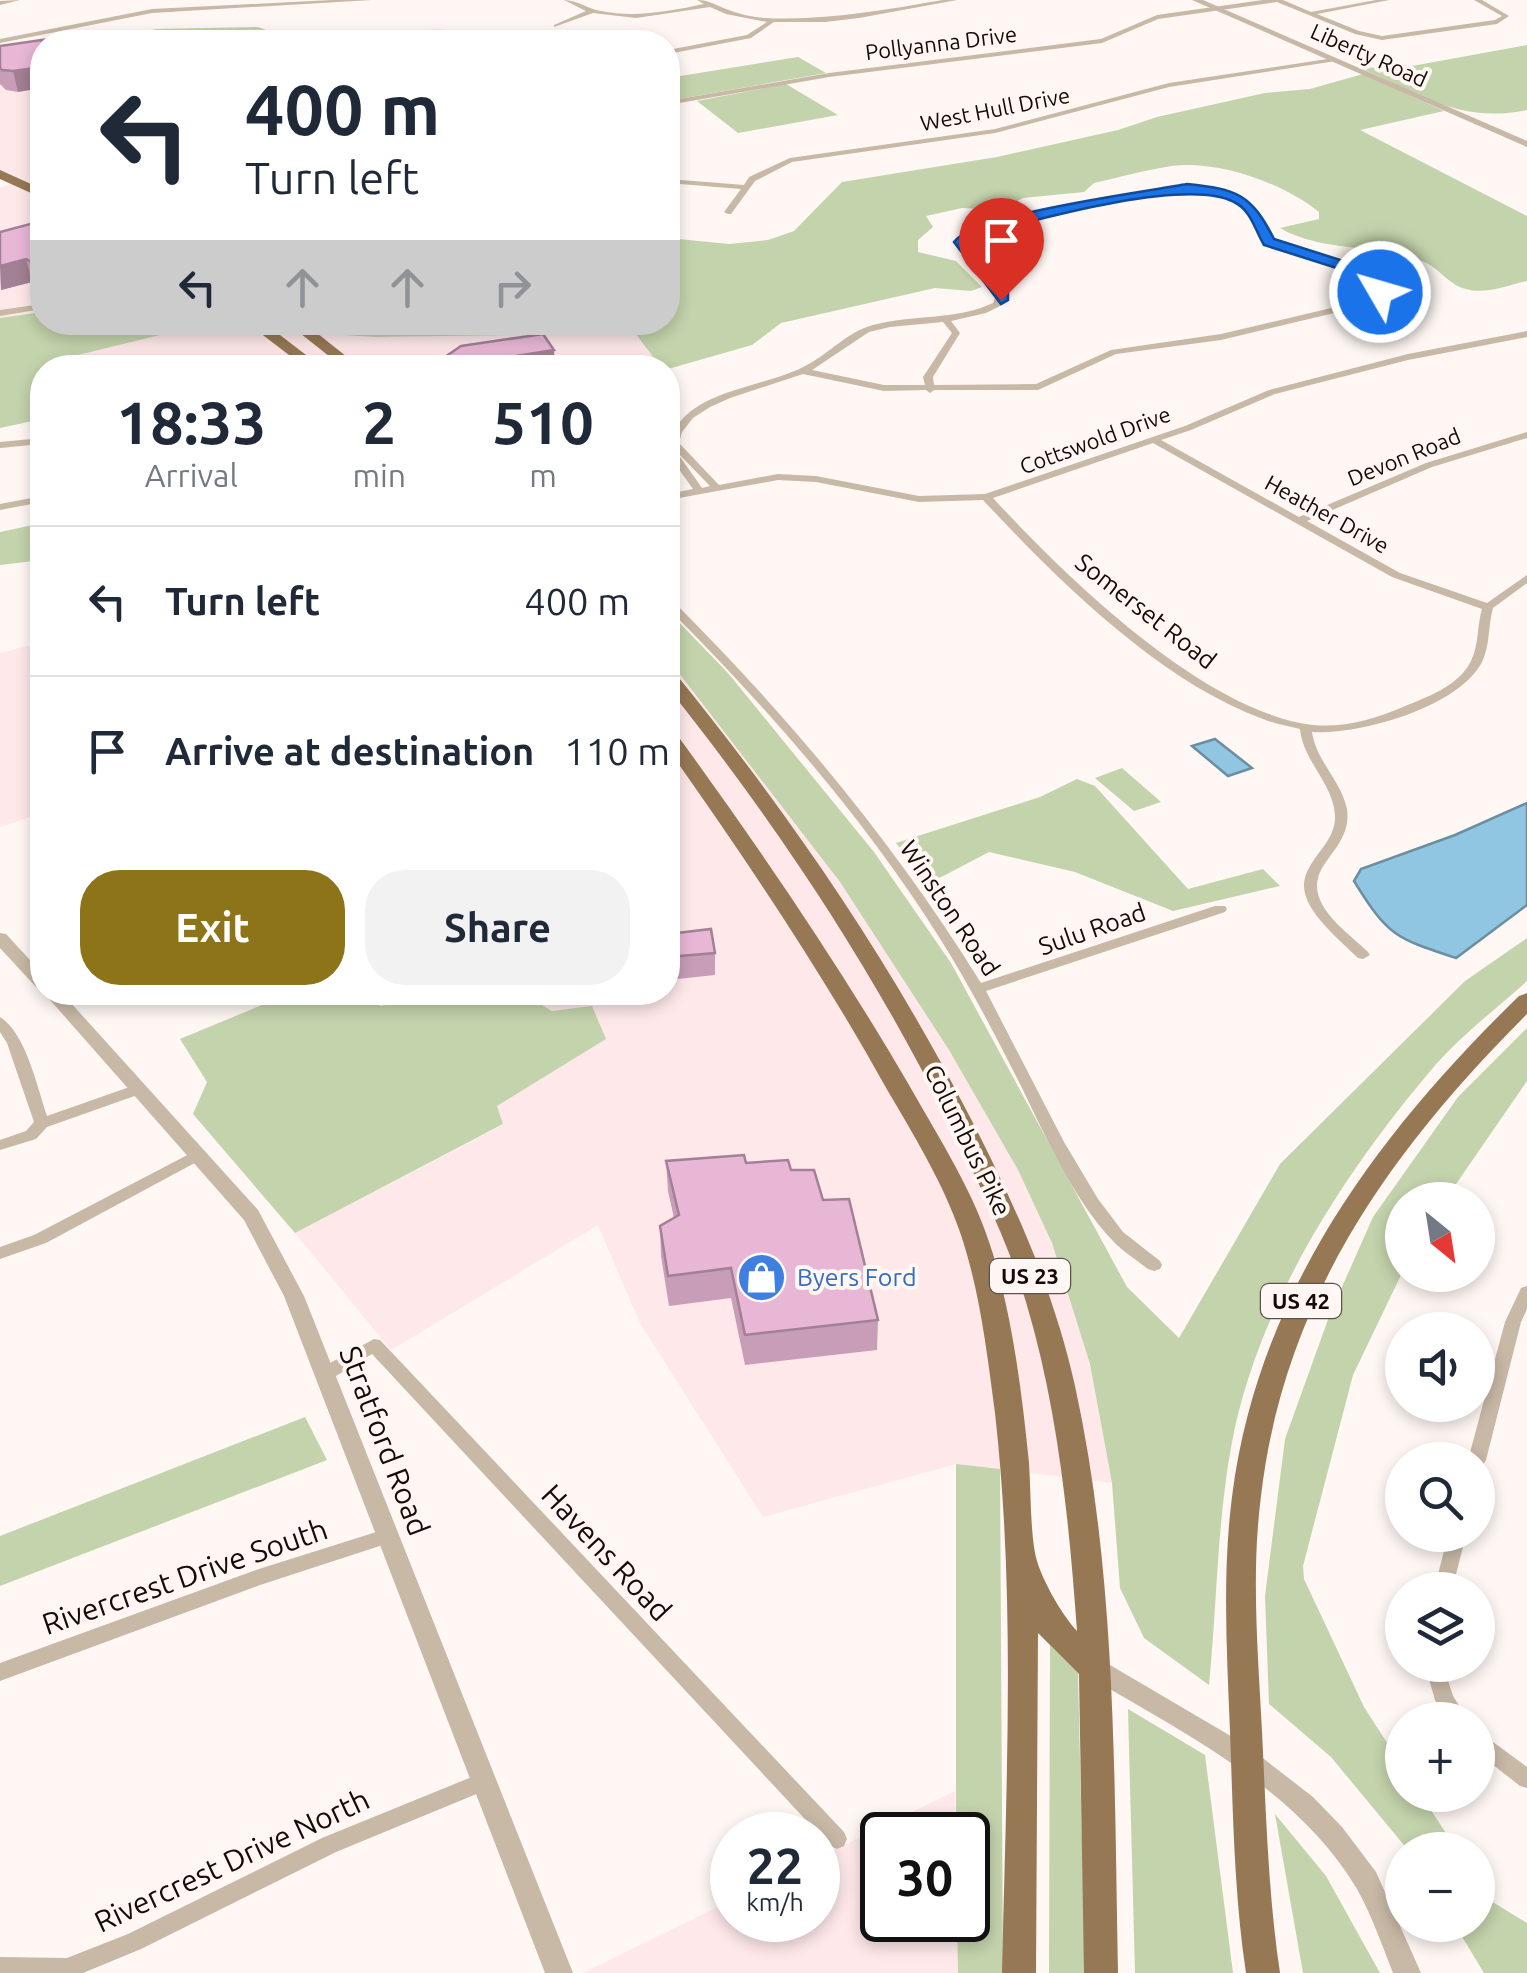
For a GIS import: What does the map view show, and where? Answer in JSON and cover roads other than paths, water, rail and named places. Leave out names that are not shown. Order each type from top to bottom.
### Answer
[{"type":"highway","points":[[0,158],[30,170]]},
{"type":"highway","points":[[0,174],[30,188]]},
{"type":"highway","points":[[271,335],[298,355]]},
{"type":"highway","points":[[310,335],[337,355]]},
{"type":"highway","name":"Columbus Pike","points":[[680,692],[788,832],[883,978],[942,1082],[1004,1212],[1040,1307],[1061,1391],[1081,1510],[1092,1666],[1101,1973]]},
{"type":"highway","name":"Columbus Pike","points":[[680,753],[749,848],[842,990],[940,1164],[972,1230],[998,1329],[1012,1422],[1021,1552],[1020,1973]]},
{"type":"highway","name":"US 42","points":[[1263,1973],[1252,1908],[1240,1603],[1246,1494],[1273,1372],[1302,1300],[1339,1229],[1392,1149],[1444,1084],[1527,1001]]},
{"type":"highway","points":[[1021,1552],[1048,1622],[1092,1666]]},
{"type":"street","points":[[0,3],[17,0]]},
{"type":"street","points":[[47,30],[179,4],[369,0]]},
{"type":"street","points":[[567,0],[593,11],[654,14],[709,6],[775,19],[833,18],[954,0]]},
{"type":"street","points":[[700,0],[709,6]]},
{"type":"street","name":"Liberty Road","points":[[1196,0],[1527,144]]},
{"type":"street","points":[[1215,8],[1256,0]]},
{"type":"street","points":[[1215,8],[1277,0],[1357,34],[1392,38],[1497,22],[1506,16],[1477,0]]},
{"type":"street","points":[[1310,13],[1386,0]]},
{"type":"street","name":"Pollyanna Drive","points":[[680,101],[829,74],[1102,40],[1152,18],[1215,8]]},
{"type":"street","points":[[556,26],[593,11]]},
{"type":"street","points":[[680,50],[750,37],[775,19]]},
{"type":"street","points":[[0,40],[30,34]]},
{"type":"street","name":"West Hull Drive","points":[[744,188],[766,169],[804,156],[994,131],[1169,86],[1334,60]]},
{"type":"street","points":[[680,182],[744,188],[728,212]]},
{"type":"street","points":[[680,424],[702,408],[778,376],[803,371],[867,330],[978,313],[1002,298],[960,242],[967,234],[1037,215],[1187,188],[1219,191],[1252,209],[1262,234],[1273,245],[1354,267],[1380,285],[1374,299],[1348,307],[1221,337],[1114,352],[1045,386],[930,390],[871,386],[803,371]]},
{"type":"street","points":[[0,313],[30,309]]},
{"type":"street","points":[[930,390],[928,376],[956,331],[945,320]]},
{"type":"street","name":"Cottswold Drive","points":[[680,495],[715,486],[798,478],[919,499],[986,497],[1154,440],[1272,392],[1527,334]]},
{"type":"street","name":"Devon Road","points":[[1298,521],[1430,464],[1527,435]]},
{"type":"street","name":"Heather Drive","points":[[1154,440],[1408,582],[1488,607]]},
{"type":"street","points":[[0,445],[30,441]]},
{"type":"street","points":[[680,450],[715,486]]},
{"type":"street","points":[[680,466],[699,490]]},
{"type":"street","name":"Somerset Road","points":[[986,497],[1048,563],[1182,672],[1227,697],[1306,727],[1376,723],[1456,686],[1478,661],[1488,607]]},
{"type":"street","points":[[0,507],[30,501]]},
{"type":"street","points":[[1488,607],[1527,578]]},
{"type":"street","name":"Winston Road","points":[[680,615],[779,718],[918,894],[978,989],[1022,1079],[1114,1234],[1154,1265]]},
{"type":"street","points":[[1306,727],[1308,754],[1328,777],[1342,818],[1333,846],[1313,872],[1310,890],[1321,910],[1363,955]]},
{"type":"street","name":"Sulu Road","points":[[978,989],[1220,909]]},
{"type":"street","points":[[0,938],[30,970]]},
{"type":"street","name":"Stratford Road","points":[[63,1005],[251,1214],[294,1296],[559,1973]]},
{"type":"street","points":[[0,1022],[14,1042],[42,1122]]},
{"type":"street","points":[[0,1145],[31,1135],[42,1122],[138,1088]]},
{"type":"street","points":[[0,1253],[40,1239],[199,1154]]},
{"type":"street","points":[[1482,1442],[1513,1322],[1527,1292]]},
{"type":"street","name":"Havens Road","points":[[326,1374],[374,1345],[811,1812]]},
{"type":"street","name":"Rivercrest Drive South","points":[[0,1672],[259,1577],[390,1536]]},
{"type":"street","points":[[1092,1666],[1249,1759],[1302,1804],[1358,1868],[1408,1973]]},
{"type":"street","points":[[1495,1755],[1527,1779]]},
{"type":"street","name":"Rivercrest Drive North","points":[[0,1968],[67,1969],[134,1942],[330,1845],[484,1781]]},
{"type":"water","points":[[1215,739],[1252,768],[1228,776],[1192,746]]},
{"type":"water","points":[[1527,803],[1527,905],[1456,958],[1395,933],[1354,881],[1361,869],[1455,835]]},
{"type":"place","name":"Byers Ford","points":[[762,1277]]}]
